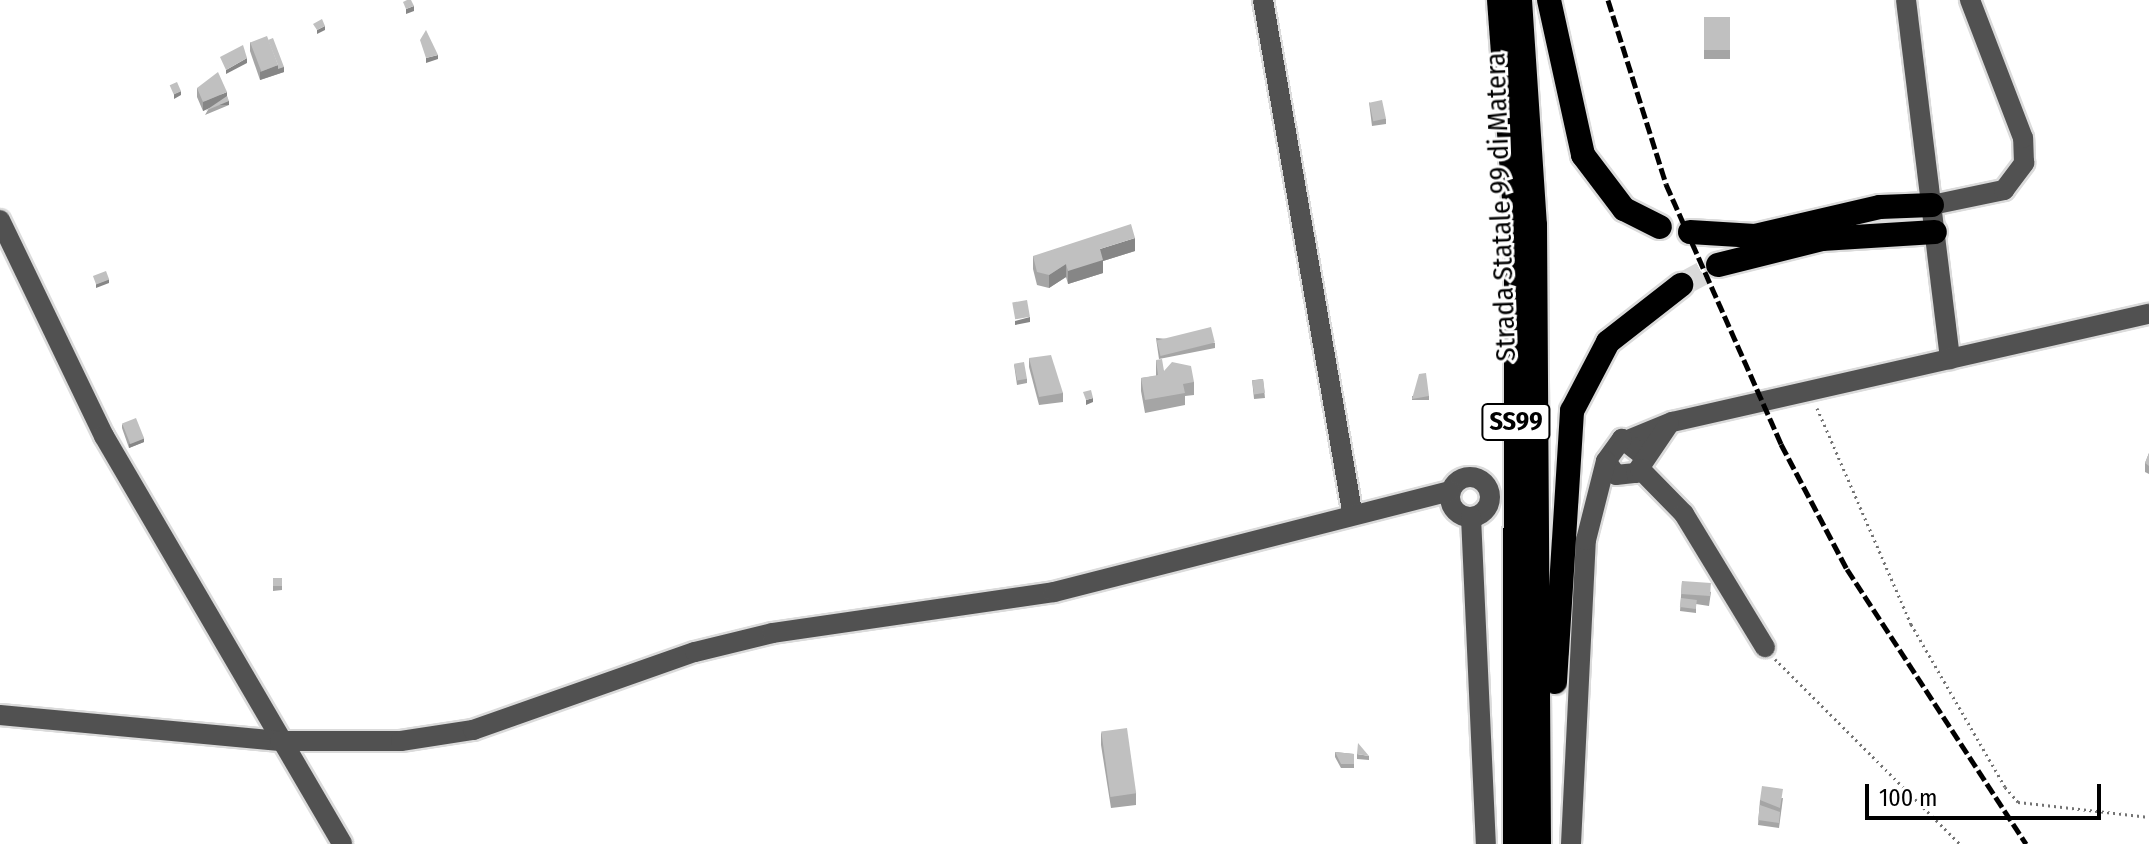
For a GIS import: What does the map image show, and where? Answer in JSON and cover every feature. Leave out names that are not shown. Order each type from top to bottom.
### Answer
[{"type":"highway","name":"SS99","points":[[1499,0],[1516,224],[1515,844]]},
{"type":"highway","name":"Strada Statale 99 di Matera","points":[[1520,0],[1535,225],[1539,844]]},
{"type":"highway","points":[[1549,0],[1583,155],[1624,209],[1660,227]]},
{"type":"highway","points":[[1690,232],[1755,236],[1880,207],[1932,205]]},
{"type":"highway","points":[[1718,265],[1822,239],[1935,232]]},
{"type":"highway","points":[[1539,844],[1572,411],[1608,342],[1681,285]]},
{"type":"street","points":[[1263,0],[1352,511]]},
{"type":"street","points":[[1906,0],[1950,359]]},
{"type":"street","points":[[1932,205],[2004,190],[2024,163],[2023,138],[1970,0]]},
{"type":"street","points":[[0,220],[104,436],[342,844]]},
{"type":"street","points":[[1571,844],[1586,540],[1590,507],[1612,445],[1672,422],[2149,314]]},
{"type":"street","points":[[1590,507],[1635,467],[1672,422]]},
{"type":"street","points":[[1628,440],[1635,467],[1684,514],[1765,647]]},
{"type":"street","points":[[1606,461],[1635,467]]},
{"type":"street","points":[[0,715],[280,741],[401,741],[473,730],[695,652],[773,633],[1054,592],[1352,511],[1450,491],[1464,477],[1484,482],[1488,507],[1471,517]]},
{"type":"street","points":[[1450,491],[1454,509],[1471,517]]},
{"type":"street","points":[[1471,517],[1486,844]]},
{"type":"path","points":[[1810,389],[1911,624],[2005,787],[2018,802],[2149,817]]},
{"type":"path","points":[[1765,647],[1960,844]]},
{"type":"building","points":[[411,0],[414,6],[406,9],[403,2]]},
{"type":"building","points":[[1704,17],[1730,17],[1730,50],[1704,50]]},
{"type":"building","points":[[322,19],[325,26],[317,30],[313,24]]},
{"type":"building","points":[[426,30],[438,55],[426,58],[420,40]]},
{"type":"building","points":[[267,36],[278,65],[261,71],[250,42]]},
{"type":"building","points":[[273,38],[284,67],[278,69],[268,40]]},
{"type":"building","points":[[243,45],[247,58],[226,70],[220,57]]},
{"type":"building","points":[[218,72],[227,92],[203,102],[197,88]]},
{"type":"building","points":[[177,82],[181,91],[174,94],[170,85]]},
{"type":"building","points":[[227,96],[229,101],[205,111]]},
{"type":"building","points":[[1382,100],[1386,119],[1373,121],[1369,103]]},
{"type":"building","points":[[1131,224],[1135,238],[1100,249],[1103,260],[1068,271],[1066,264],[1049,275],[1037,272],[1033,256]]},
{"type":"building","points":[[106,271],[109,279],[96,284],[93,276]]},
{"type":"building","points":[[1027,300],[1030,317],[1015,319],[1012,303]]},
{"type":"building","points":[[1211,327],[1215,343],[1161,356],[1157,341]]},
{"type":"building","points":[[1051,355],[1063,393],[1039,397],[1029,358]]},
{"type":"building","points":[[1162,359],[1164,371],[1172,362],[1191,366],[1194,382],[1183,384],[1185,393],[1145,400],[1141,378],[1158,375],[1156,360]]},
{"type":"building","points":[[1024,362],[1027,379],[1017,380],[1014,364]]},
{"type":"building","points":[[1426,373],[1429,396],[1412,399],[1419,374]]},
{"type":"building","points":[[1263,379],[1265,393],[1254,394],[1252,381]]},
{"type":"building","points":[[1091,390],[1093,398],[1086,400],[1083,392]]},
{"type":"building","points":[[136,418],[144,438],[130,444],[122,424]]},
{"type":"building","points":[[273,578],[282,578],[282,586],[273,586]]},
{"type":"building","points":[[1682,581],[1711,583],[1710,596],[1681,594]]},
{"type":"building","points":[[1681,598],[1697,600],[1696,609],[1680,607]]},
{"type":"building","points":[[1127,728],[1136,793],[1110,797],[1101,732]]},
{"type":"building","points":[[1358,743],[1369,756],[1357,754]]},
{"type":"building","points":[[1335,752],[1354,754],[1354,764],[1341,764]]},
{"type":"building","points":[[1762,786],[1783,789],[1780,808],[1760,800]]},
{"type":"building","points":[[1760,805],[1780,812],[1779,823],[1758,820]]},
{"type":"tunnel","points":[[1681,285],[1718,265]]},
{"type":"railway","points":[[1608,0],[1666,184],[1781,444],[1847,569],[2026,844]]}]
